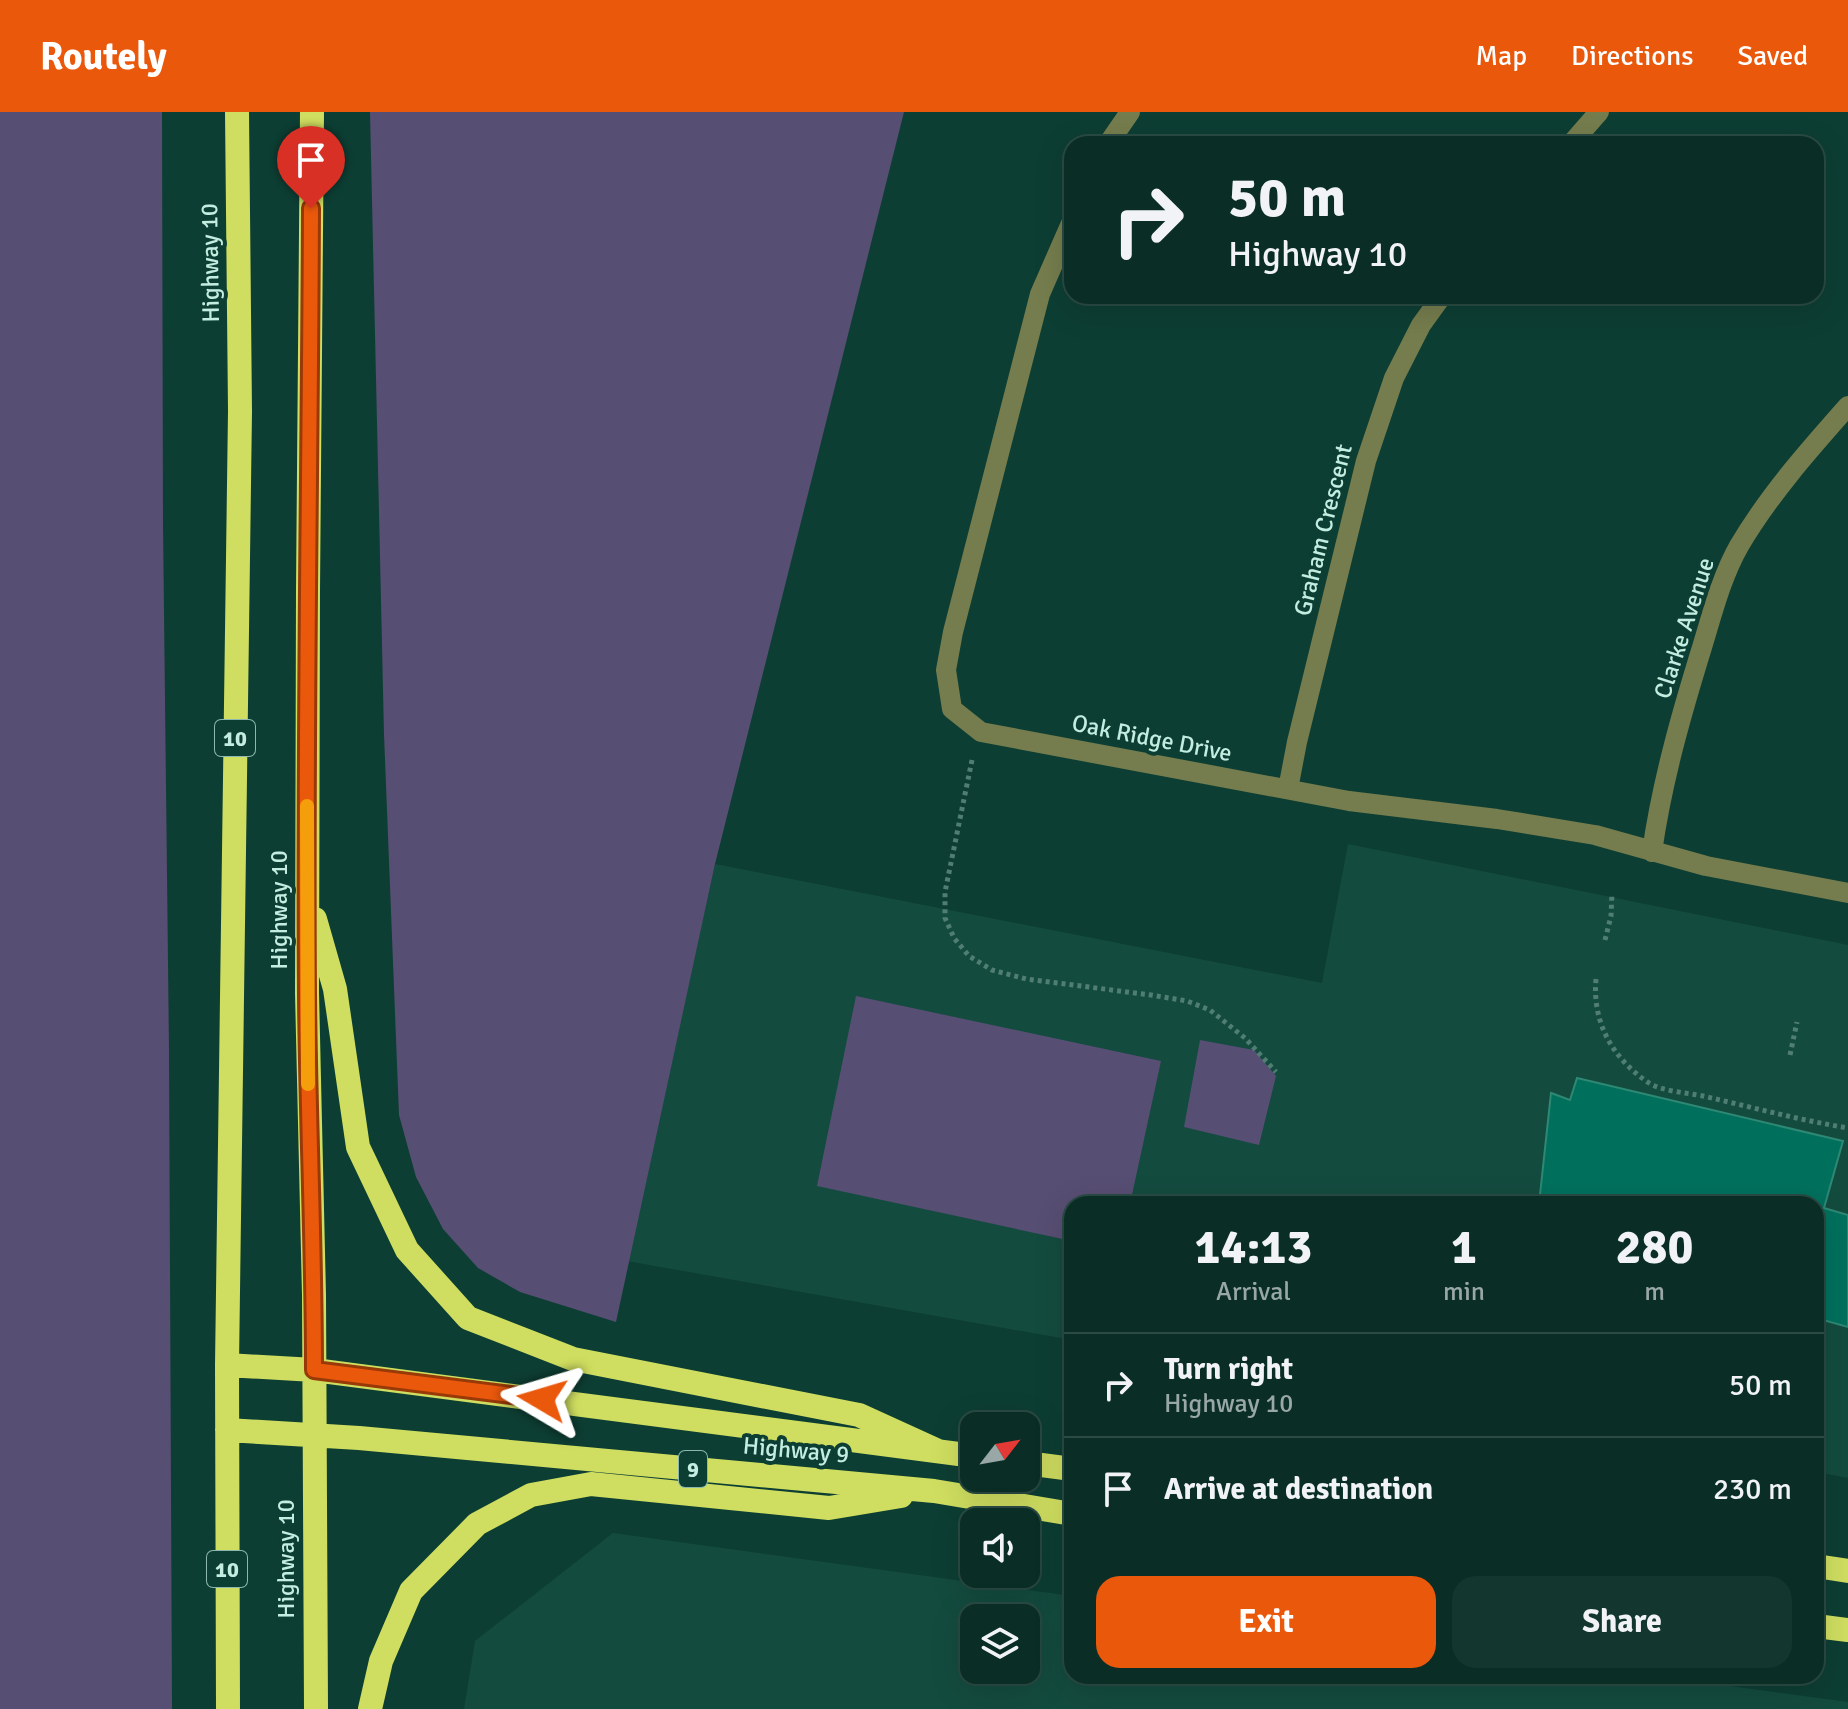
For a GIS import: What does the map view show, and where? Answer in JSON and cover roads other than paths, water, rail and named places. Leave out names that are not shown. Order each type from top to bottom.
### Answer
[{"type":"highway","name":"Highway 10","points":[[228,1709],[227,1365],[240,411],[237,112]]},
{"type":"highway","name":"Highway 10","points":[[312,112],[307,1023],[314,1295],[316,1709]]},
{"type":"highway","points":[[307,892],[335,989],[358,1147],[407,1250],[468,1318],[573,1359],[859,1415],[938,1451]]},
{"type":"highway","name":"Highway 9","points":[[227,1365],[314,1370],[960,1454]]},
{"type":"highway","name":"Highway 9","points":[[227,1430],[313,1434],[934,1491],[1064,1513]]},
{"type":"highway","points":[[1040,1465],[1064,1468]]},
{"type":"highway","points":[[370,1709],[381,1661],[411,1591],[477,1524],[531,1495],[591,1484],[829,1508],[934,1491]]},
{"type":"highway","points":[[1824,1567],[1848,1571]]},
{"type":"highway","points":[[1824,1627],[1848,1630]]},
{"type":"street","points":[[1114,136],[1130,112]]},
{"type":"street","points":[[1578,136],[1599,112]]},
{"type":"street","name":"Oak Ridge Drive","points":[[1064,239],[1040,294],[953,632],[946,670],[952,709],[981,732],[1349,801],[1497,819],[1595,835],[1706,866],[1848,893]]},
{"type":"street","name":"Graham Crescent","points":[[1288,789],[1366,461],[1394,378],[1421,325],[1436,304]]},
{"type":"street","name":"Clarke Avenue","points":[[1652,852],[1660,800],[1724,580],[1738,549],[1762,512],[1815,442],[1848,406]]}]
